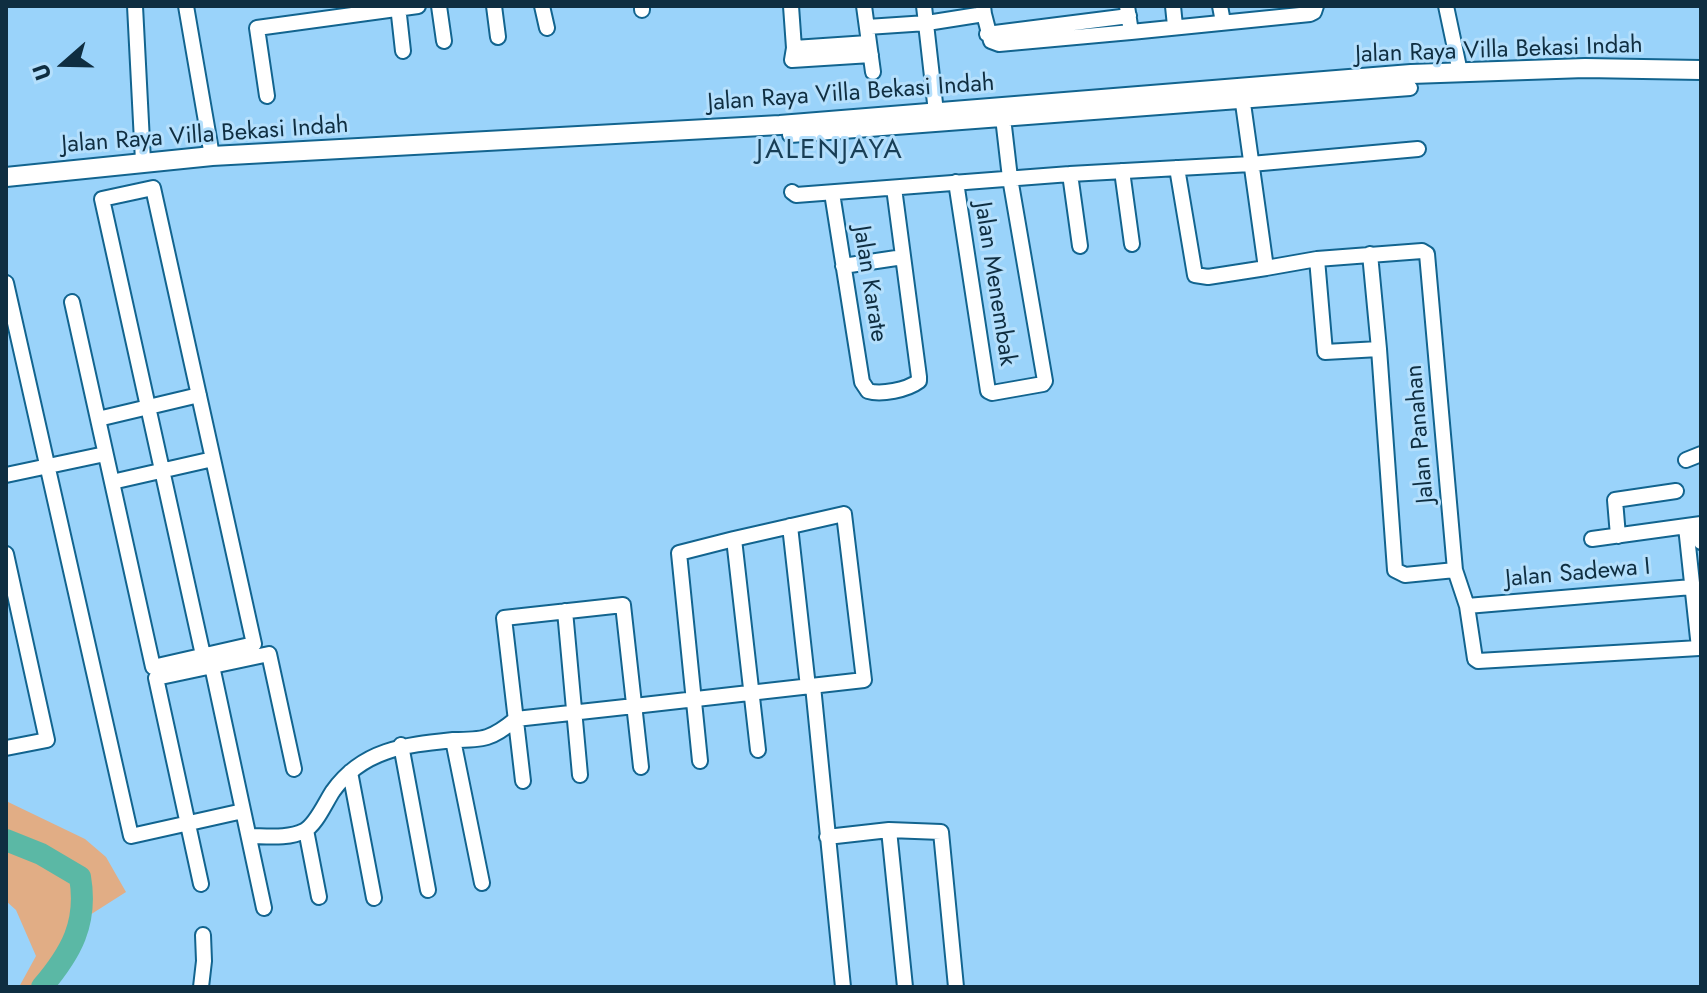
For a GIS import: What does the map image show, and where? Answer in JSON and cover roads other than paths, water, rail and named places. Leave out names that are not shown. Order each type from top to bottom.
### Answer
[{"type":"main road","name":"Jalan Raya Villa Bekasi Indah","points":[[6,177],[212,156],[780,125],[936,112],[1002,112],[1242,95],[1460,72],[1585,68],[1701,70]]},
{"type":"street","points":[[135,6],[143,161]]},
{"type":"street","points":[[186,6],[212,156]]},
{"type":"street","points":[[267,96],[257,28],[418,6]]},
{"type":"street","points":[[439,6],[444,41]]},
{"type":"street","points":[[494,6],[498,37]]},
{"type":"street","points":[[542,6],[547,28]]},
{"type":"street","points":[[791,6],[794,48],[870,49]]},
{"type":"street","points":[[864,6],[873,72]]},
{"type":"street","points":[[924,6],[936,112]]},
{"type":"street","points":[[1173,6],[1175,26]]},
{"type":"street","points":[[1220,6],[1223,22]]},
{"type":"street","points":[[867,27],[927,23],[983,10],[987,34],[991,41],[999,44],[1223,22],[1267,12],[1310,14],[1316,6]]},
{"type":"street","points":[[1446,6],[1460,72]]},
{"type":"street","points":[[398,7],[403,51]]},
{"type":"street","points":[[987,34],[1128,11],[1131,32]]},
{"type":"street","points":[[1266,268],[1242,95],[1410,88]]},
{"type":"street","points":[[790,135],[1002,112],[1010,178]]},
{"type":"street","points":[[792,192],[796,195],[832,193],[1010,178],[1251,164],[1418,149]]},
{"type":"street","points":[[1177,168],[1195,275],[1208,277],[1317,259],[1370,254],[1395,570],[1400,575],[1455,570]]},
{"type":"street","points":[[1122,171],[1132,244]]},
{"type":"street","points":[[1070,174],[1080,246]]},
{"type":"street","name":"Jalan Menembak","points":[[956,182],[989,392],[1045,382],[1010,178]]},
{"type":"street","points":[[201,884],[156,678],[207,661],[254,644],[153,188],[102,199],[162,470],[207,661],[249,836],[264,908]]},
{"type":"street","points":[[843,266],[903,257],[894,188]]},
{"type":"street","name":"Jalan Karate","points":[[832,193],[862,382],[868,391],[875,393],[912,386],[919,381],[903,257]]},
{"type":"street","name":"Jalan Panahan","points":[[1370,254],[1422,251],[1429,258],[1455,570],[1467,606],[1474,657],[1478,661],[1699,648],[1692,587]]},
{"type":"street","points":[[1317,259],[1325,352],[1379,349]]},
{"type":"street","points":[[6,283],[131,836],[243,811]]},
{"type":"street","points":[[72,302],[153,667],[269,654],[294,769]]},
{"type":"street","points":[[98,419],[199,395]]},
{"type":"street","points":[[6,475],[104,449]]},
{"type":"street","points":[[1686,460],[1701,454]]},
{"type":"street","points":[[112,482],[213,459]]},
{"type":"street","points":[[6,466],[46,462]]},
{"type":"street","points":[[1618,536],[1615,500],[1676,491]]},
{"type":"street","points":[[249,836],[292,835],[306,830],[350,772],[375,756],[401,745],[480,740],[496,736],[516,719],[635,707],[694,700],[810,686],[864,680],[844,514],[679,553],[694,700],[700,761]]},
{"type":"street","points":[[790,526],[843,987]]},
{"type":"street","points":[[1592,539],[1694,526]]},
{"type":"street","points":[[1694,526],[1701,542]]},
{"type":"street","points":[[1692,587],[1694,526]]},
{"type":"street","points":[[734,539],[758,750]]},
{"type":"street","points":[[6,554],[47,740],[6,748]]},
{"type":"street","name":"Jalan Sadewa I","points":[[1467,606],[1692,587]]},
{"type":"street","points":[[523,781],[504,618],[623,605],[641,767]]},
{"type":"street","points":[[565,611],[580,775]]},
{"type":"street","points":[[453,740],[482,883]]},
{"type":"street","points":[[401,745],[428,890]]},
{"type":"street","points":[[350,772],[374,898]]},
{"type":"street","points":[[306,830],[319,897]]},
{"type":"street","points":[[827,837],[889,830],[941,832],[956,987]]},
{"type":"street","points":[[889,830],[905,987]]},
{"type":"street","points":[[201,987],[203,935]]},
{"type":"waterway","points":[[6,840],[41,854],[80,877],[82,909],[75,936],[42,987]]},
{"type":"district","name":"JALENJAYA","points":[[830,151]]}]
